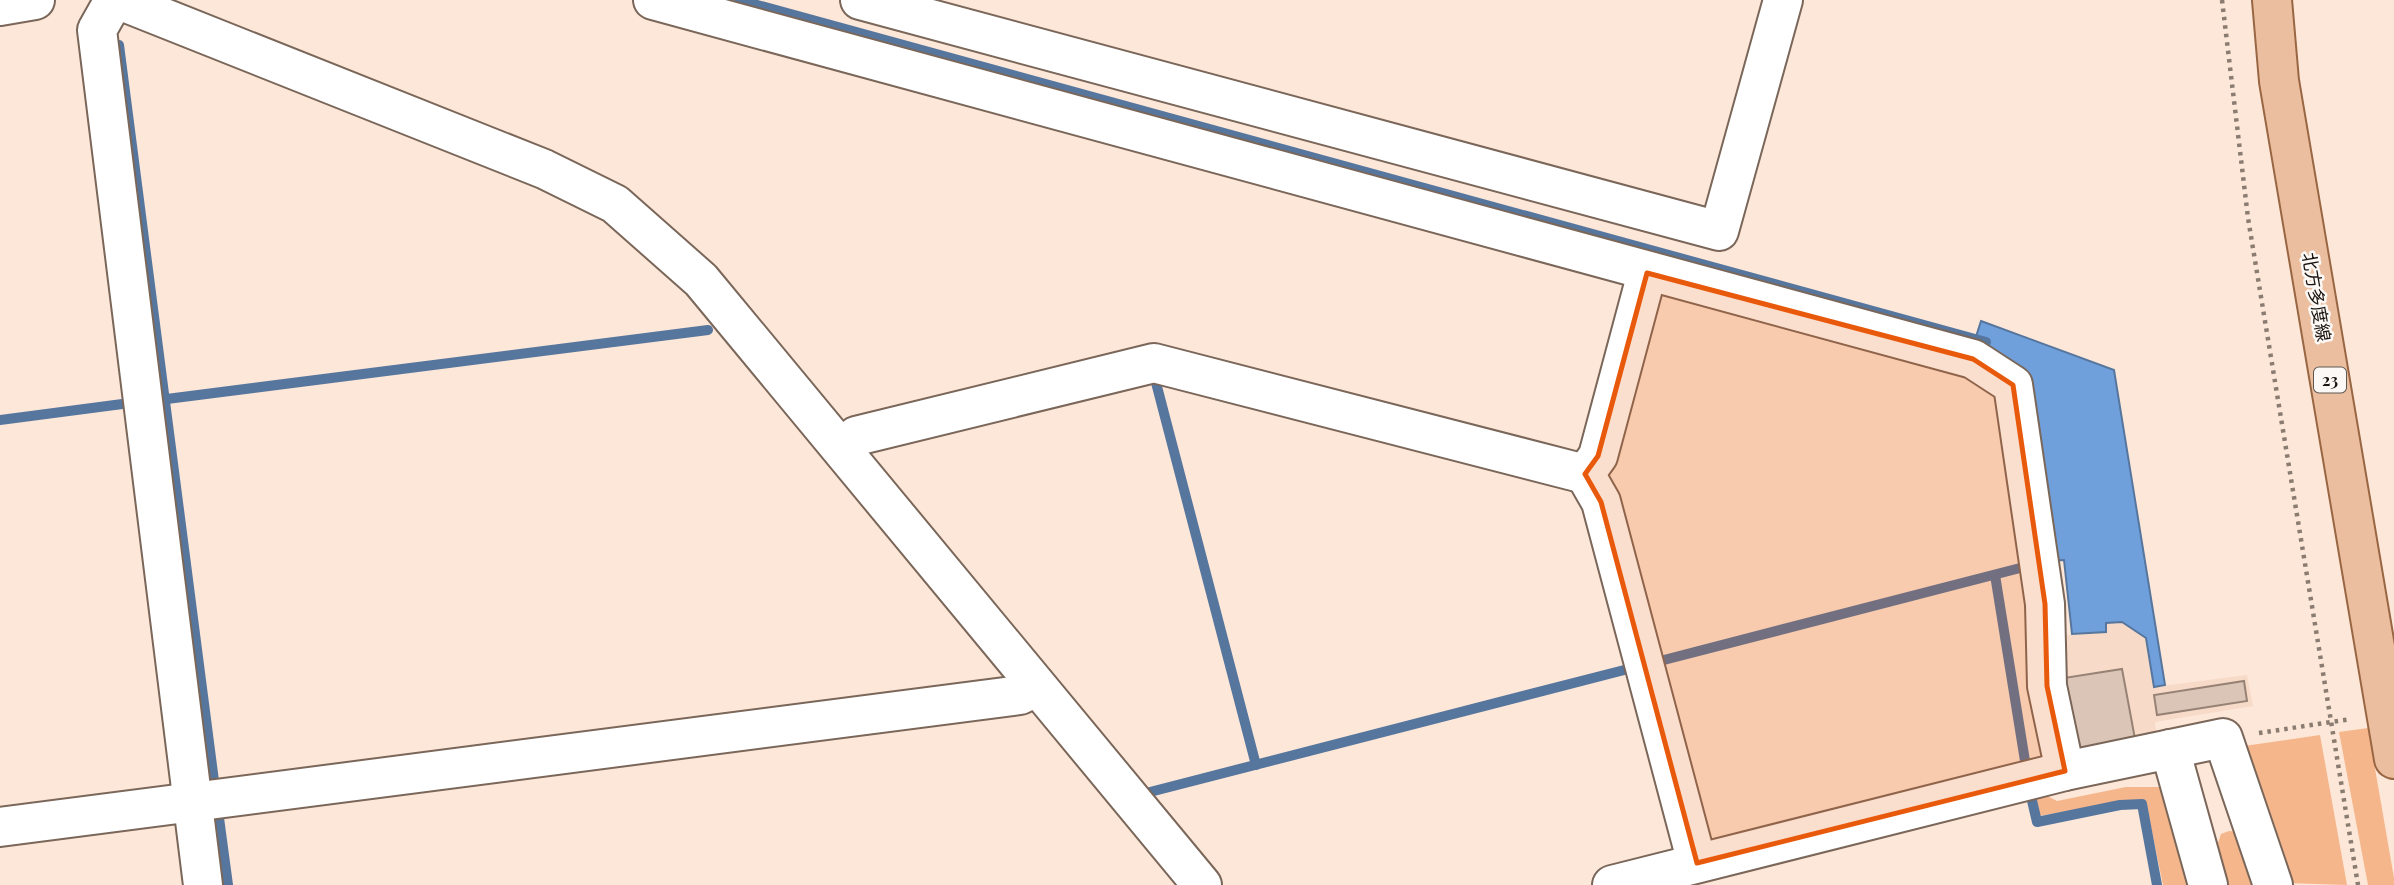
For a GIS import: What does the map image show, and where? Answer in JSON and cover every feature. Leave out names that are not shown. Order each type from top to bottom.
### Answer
[{"type":"main road","name":"北方多度線","points":[[2272,0],[2279,81],[2394,759]]},
{"type":"street","points":[[0,6],[36,0]]},
{"type":"street","points":[[114,0],[97,30],[203,885]]},
{"type":"street","points":[[119,0],[544,169],[615,204],[701,280],[1202,885]]},
{"type":"street","points":[[653,0],[1647,273],[1973,359],[2013,385],[2045,604],[2047,686],[2065,771]]},
{"type":"street","points":[[860,0],[1719,231],[1783,0]]},
{"type":"street","points":[[1585,474],[1598,456],[1647,273]]},
{"type":"street","points":[[842,449],[856,436],[1154,363],[1585,474],[1601,502],[1697,863]]},
{"type":"street","points":[[0,827],[1020,695],[1036,687]]},
{"type":"street","points":[[1612,885],[2065,771],[2223,738],[2273,885]]},
{"type":"street","points":[[2170,749],[2208,885]]},
{"type":"path","points":[[2222,0],[2248,218],[2358,885]]},
{"type":"path","points":[[2223,738],[2386,714]]},
{"type":"highlighted area","points":[[1647,273],[1973,359],[2013,385],[2045,604],[2047,686],[2065,771],[1697,863],[1601,502],[1585,474],[1598,456]]},
{"type":"shaded area","points":[[2122,622],[2146,638],[2154,687],[2247,675],[2253,706],[2155,722],[2157,741],[2072,756],[2058,700],[2065,635],[2106,632],[2106,623]]},
{"type":"shaded area","points":[[2368,728],[2394,885],[2368,885],[2339,732]]},
{"type":"shaded area","points":[[2320,735],[2347,885],[2284,883],[2244,746]]},
{"type":"shaded area","points":[[2126,787],[2165,787],[2195,885],[2163,885],[2146,802],[2120,802],[2039,816],[2034,789],[2057,801]]},
{"type":"shaded area","points":[[2229,831],[2240,832],[2260,885],[2227,885],[2218,843],[2221,834]]},
{"type":"water","points":[[1981,321],[2114,370],[2165,685],[2154,687],[2146,638],[2122,622],[2106,623],[2106,632],[2072,634],[2064,560],[2048,561],[2023,375],[1973,346]]},
{"type":"building","points":[[2122,669],[2135,739],[2076,749],[2064,678]]},
{"type":"building","points":[[2244,681],[2247,701],[2157,715],[2154,695]]},
{"type":"waterway","points":[[739,0],[1986,342]]},
{"type":"waterway","points":[[119,45],[214,781]]},
{"type":"waterway","points":[[159,400],[708,330]]},
{"type":"waterway","points":[[1154,375],[1256,765]]},
{"type":"waterway","points":[[0,420],[130,403]]},
{"type":"waterway","points":[[1660,661],[2024,567]]},
{"type":"waterway","points":[[1995,575],[2026,767]]},
{"type":"waterway","points":[[1150,792],[1632,668]]},
{"type":"waterway","points":[[2030,792],[2037,822],[2120,805],[2142,804],[2157,885]]},
{"type":"waterway","points":[[219,818],[228,885]]}]
